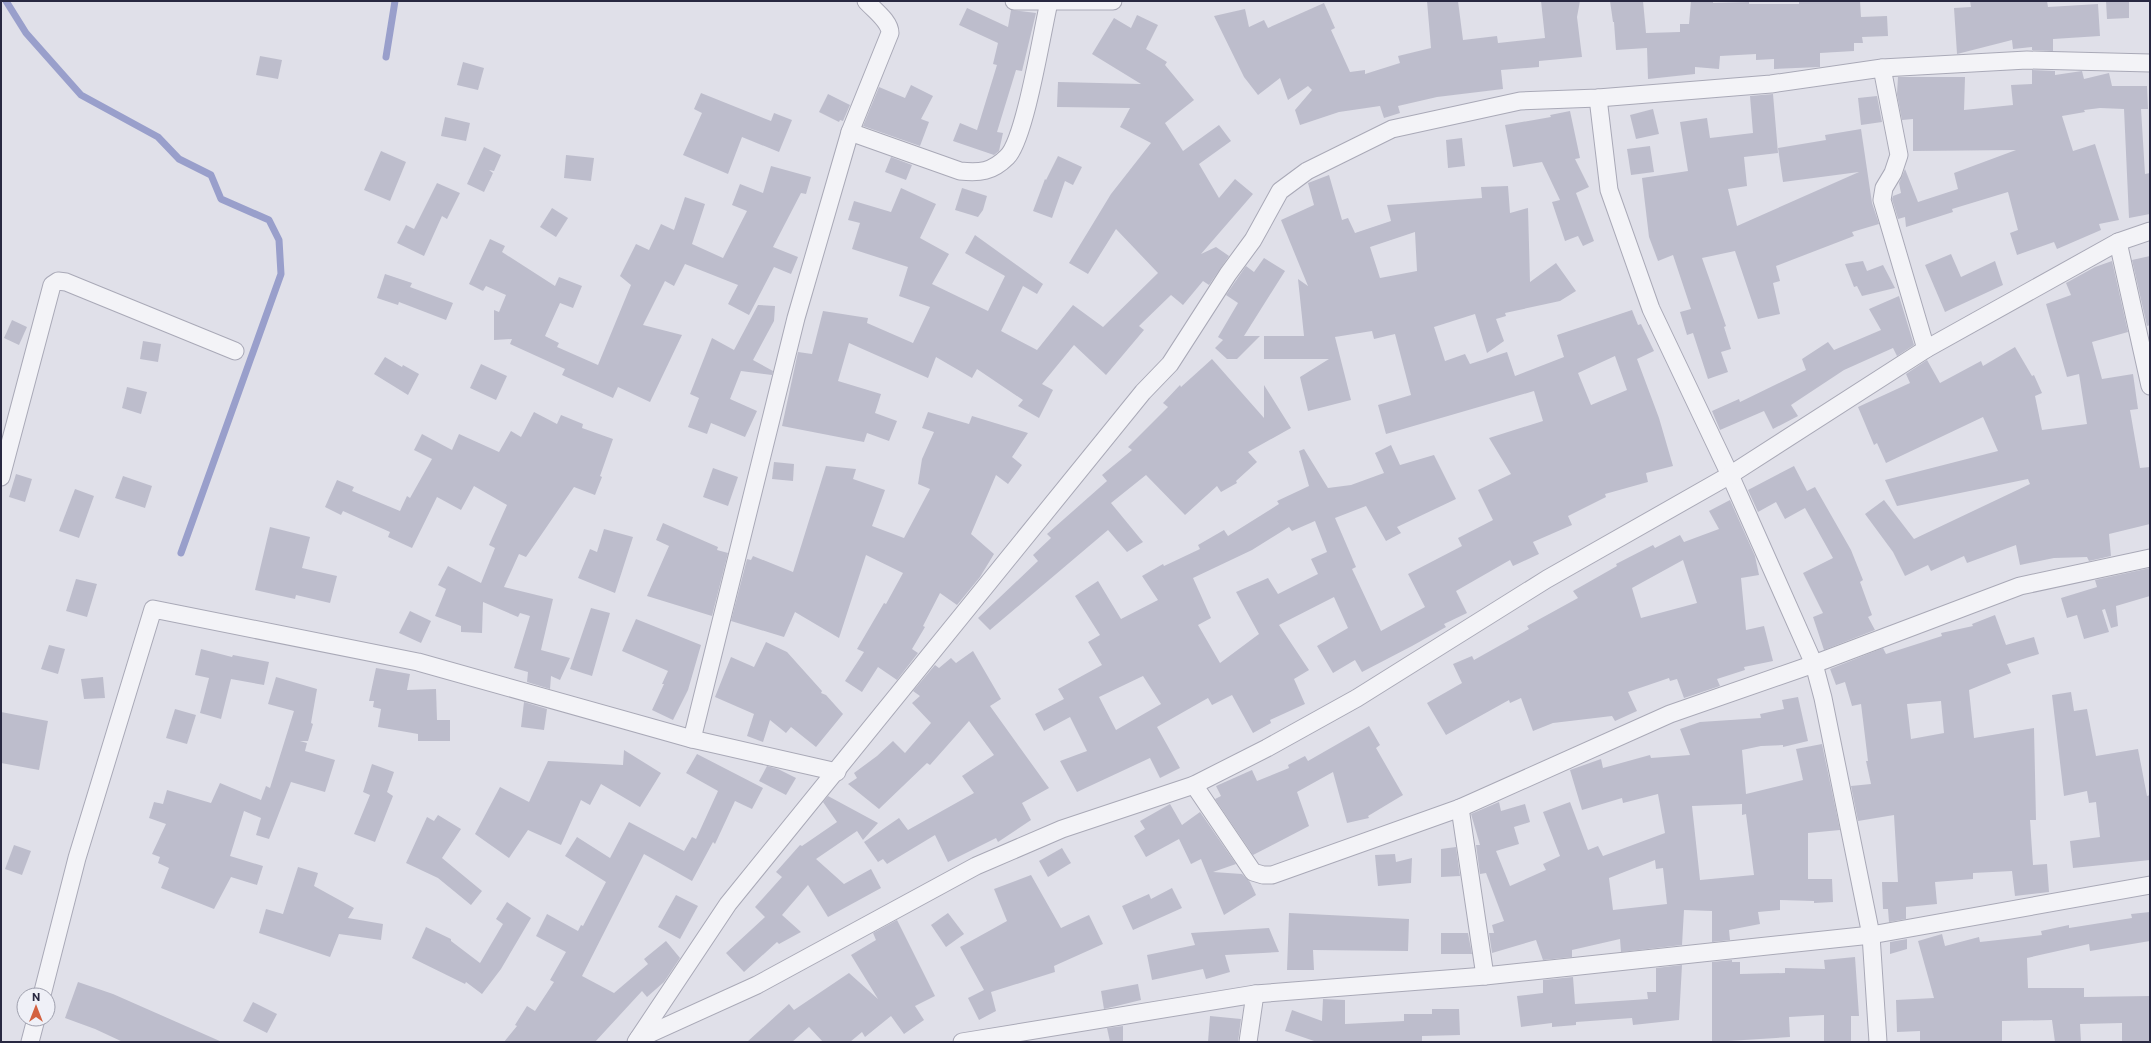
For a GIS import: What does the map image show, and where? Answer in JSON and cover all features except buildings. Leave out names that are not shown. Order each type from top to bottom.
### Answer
[{"type":"street","points":[[692,739],[796,318],[850,132],[890,34],[890,28],[887,23],[866,1]]},
{"type":"street","points":[[1014,1],[1113,1]]},
{"type":"street","points":[[850,132],[960,171],[978,173],[990,169],[1008,156],[1020,134],[1049,2]]},
{"type":"street","points":[[637,1041],[728,904],[837,772],[954,623],[1143,392],[1170,364],[1228,274],[1253,240],[1280,191],[1307,171],[1392,129],[1520,101],[1598,98],[1771,84],[1882,68],[2027,60],[2150,63]]},
{"type":"street","points":[[1882,68],[1899,155],[1893,173],[1884,188],[1882,200],[1926,349]]},
{"type":"street","points":[[1598,98],[1609,190],[1651,309],[1730,475],[1814,664],[1823,698],[1871,935],[1878,1042]]},
{"type":"street","points":[[637,1041],[757,985],[976,866],[1062,829],[1194,785],[1357,698],[1547,579],[1730,475],[1926,349],[2118,242],[2150,231]]},
{"type":"street","points":[[2118,242],[2150,386]]},
{"type":"street","points":[[1,477],[52,285],[58,281],[66,282],[235,351]]},
{"type":"street","points":[[1194,785],[1253,872],[1263,875],[1288,869],[1460,808],[1670,714],[1814,664],[2020,586],[2150,558]]},
{"type":"street","points":[[44,987],[77,858],[154,609],[418,662],[692,739],[837,772]]},
{"type":"street","points":[[1460,808],[1484,976]]},
{"type":"street","points":[[962,1042],[1254,994],[1484,976],[1871,935],[2150,885]]},
{"type":"street","points":[[1248,1042],[1254,994]]},
{"type":"street","points":[[30,1042],[34,1027]]},
{"type":"waterway","points":[[6,1],[26,33],[81,95],[158,137],[179,159],[211,175],[221,199],[269,220],[279,240],[281,274],[181,553]]},
{"type":"waterway","points":[[386,57],[395,1]]}]
